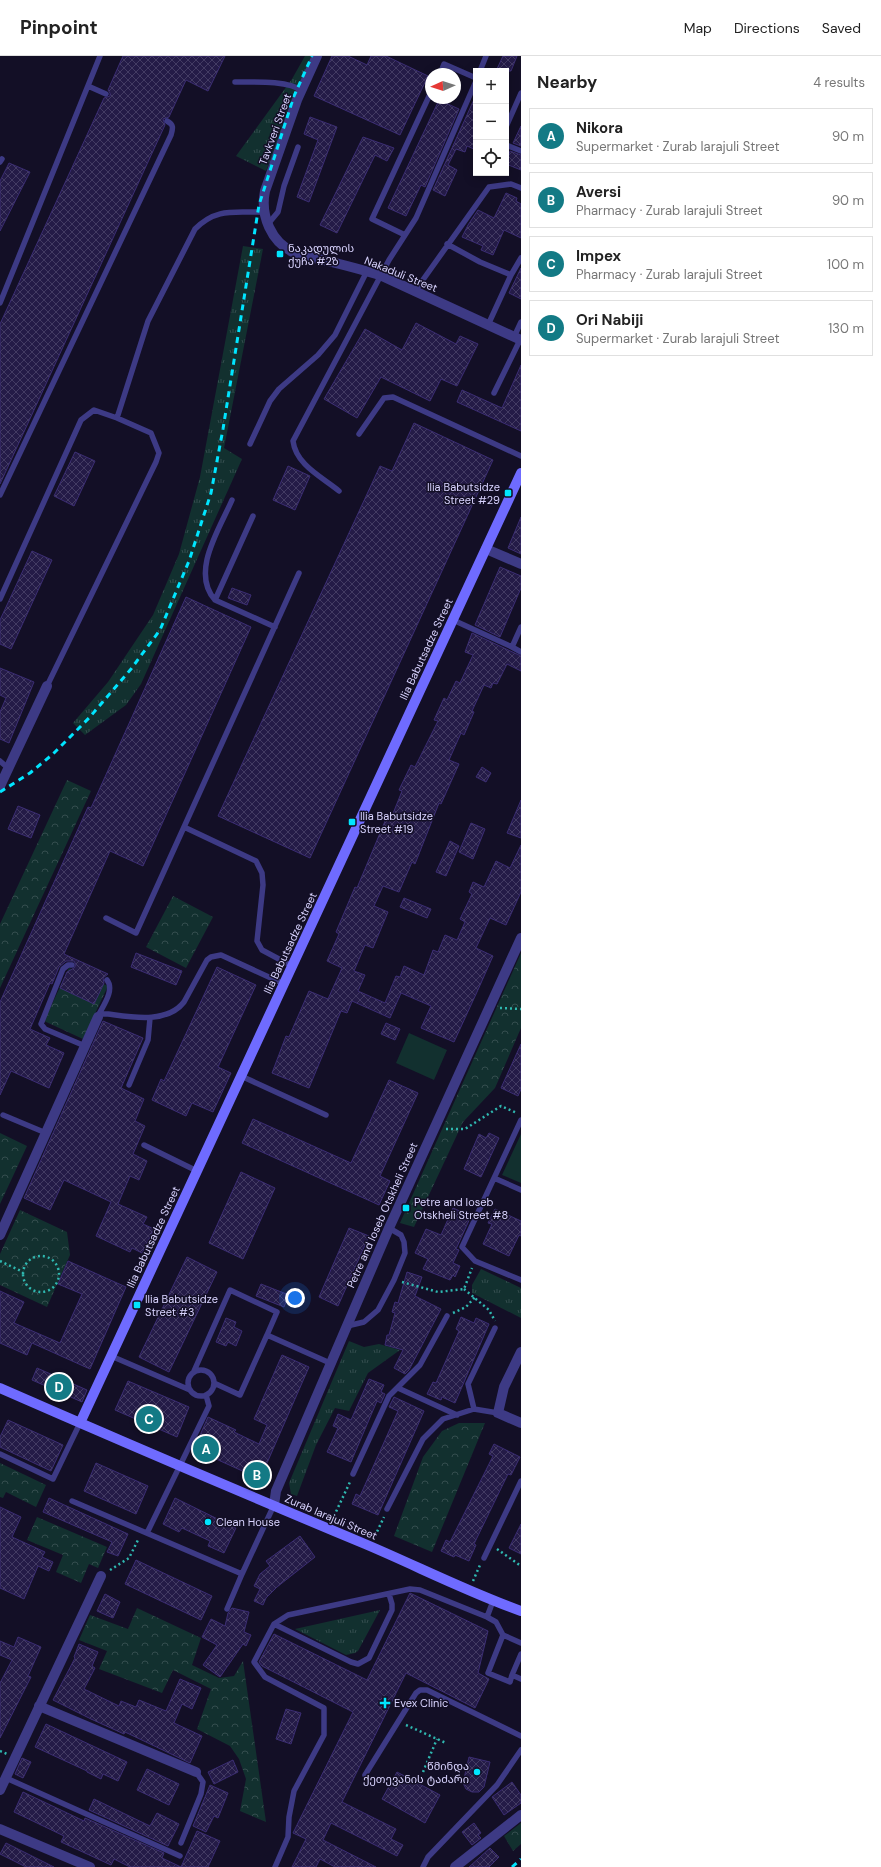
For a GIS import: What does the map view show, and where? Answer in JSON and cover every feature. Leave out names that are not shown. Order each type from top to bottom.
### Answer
[{"type":"street","name":"Tavkveri Street","points":[[263,212],[265,191],[302,91],[317,56]]},
{"type":"street","name":"Nakaduli Street","points":[[263,212],[274,235],[282,245],[295,253],[382,276],[518,339]]},
{"type":"street","name":"Ilia Babutsadze Street","points":[[80,1423],[521,473]]},
{"type":"street","points":[[486,549],[521,564]]},
{"type":"street","points":[[0,786],[47,686]]},
{"type":"street","name":"Petre and Ioseb Otskheli Street","points":[[274,1505],[276,1491],[346,1326],[433,1129],[521,938]]},
{"type":"street","points":[[0,1235],[98,1016]]},
{"type":"street","points":[[521,1352],[504,1387],[498,1412],[521,1423]]},
{"type":"street","name":"Zurab Iarajuli Street","points":[[0,1388],[180,1467],[274,1505],[493,1601],[521,1611]]},
{"type":"street","points":[[0,1790],[101,1576]]},
{"type":"street","points":[[39,1706],[196,1772]]},
{"type":"street","points":[[455,1867],[521,1815]]},
{"type":"street","points":[[0,1829],[90,1867]]},
{"type":"lane","points":[[0,303],[100,56]]},
{"type":"lane","points":[[481,68],[486,56]]},
{"type":"lane","points":[[442,68],[444,64],[452,68]]},
{"type":"lane","points":[[461,72],[473,78]]},
{"type":"lane","points":[[235,82],[286,85],[298,88],[302,91]]},
{"type":"lane","points":[[88,86],[106,94]]},
{"type":"lane","points":[[339,491],[302,462],[294,451],[293,441],[382,276],[389,260],[422,205],[473,87]]},
{"type":"lane","points":[[509,120],[521,93]]},
{"type":"lane","points":[[405,235],[372,219],[425,104]]},
{"type":"lane","points":[[0,495],[171,135],[173,126],[172,123],[167,120]]},
{"type":"lane","points":[[509,146],[521,151]]},
{"type":"lane","points":[[268,224],[278,212],[284,186],[298,147]]},
{"type":"lane","points":[[415,291],[489,187],[511,184],[521,188]]},
{"type":"lane","points":[[117,418],[148,320],[195,229],[204,220],[227,212],[263,212]]},
{"type":"lane","points":[[447,244],[480,262],[511,275]]},
{"type":"lane","points":[[488,325],[511,275],[521,258]]},
{"type":"lane","points":[[250,444],[270,400],[279,389],[318,355],[335,335],[367,271]]},
{"type":"lane","points":[[494,394],[518,339],[521,322]]},
{"type":"lane","points":[[359,434],[384,398],[393,397],[521,456]]},
{"type":"lane","points":[[0,599],[81,420],[94,410],[151,433],[159,453],[156,462],[47,686]]},
{"type":"lane","points":[[232,500],[206,559],[206,585],[215,600],[275,627]]},
{"type":"lane","points":[[215,600],[253,516]]},
{"type":"lane","points":[[106,918],[136,933],[299,573]]},
{"type":"lane","points":[[453,620],[521,652]]},
{"type":"lane","points":[[512,647],[521,627]]},
{"type":"lane","points":[[0,761],[8,768]]},
{"type":"lane","points":[[184,827],[256,861],[262,873],[263,885],[258,941],[262,950],[292,966]]},
{"type":"lane","points":[[98,1016],[108,1014],[150,1018],[180,1007],[198,975],[211,957],[221,955],[284,984]]},
{"type":"lane","points":[[72,965],[68,964],[63,969],[40,1021],[45,1029],[85,1046]]},
{"type":"lane","points":[[98,1016],[109,992],[110,987],[107,980]]},
{"type":"lane","points":[[129,1086],[148,1040],[150,1018]]},
{"type":"lane","points":[[241,1076],[326,1115]]},
{"type":"lane","points":[[3,1115],[46,1133]]},
{"type":"lane","points":[[521,1120],[462,1247],[475,1261],[521,1280]]},
{"type":"lane","points":[[144,1145],[197,1171]]},
{"type":"lane","points":[[494,1178],[521,1190]]},
{"type":"lane","points":[[346,1326],[364,1322],[378,1310],[394,1280],[405,1253],[404,1242],[401,1235],[389,1228]]},
{"type":"lane","points":[[190,1390],[188,1382],[189,1377],[194,1371],[230,1290],[277,1312],[240,1395],[214,1383]]},
{"type":"lane","points":[[353,1474],[389,1396],[420,1365],[447,1316]]},
{"type":"lane","points":[[474,1409],[468,1384],[496,1328]]},
{"type":"lane","points":[[267,1335],[330,1363]]},
{"type":"lane","points":[[111,1356],[190,1390],[195,1395],[206,1395],[212,1390],[214,1383],[210,1372],[202,1369],[194,1371]]},
{"type":"lane","points":[[398,1388],[457,1415]]},
{"type":"lane","points":[[144,1532],[180,1467],[209,1406],[206,1395]]},
{"type":"lane","points":[[387,1509],[423,1439],[443,1419],[474,1409],[498,1412]]},
{"type":"lane","points":[[0,1454],[53,1479],[80,1423]]},
{"type":"lane","points":[[484,1558],[521,1481]]},
{"type":"lane","points":[[72,1501],[242,1574]]},
{"type":"lane","points":[[227,1609],[274,1505]]},
{"type":"lane","points":[[275,1867],[288,1837],[289,1818],[294,1791],[324,1735],[324,1708],[265,1677],[254,1662],[274,1624],[288,1615],[415,1589],[487,1617],[496,1622],[503,1635],[521,1643]]},
{"type":"lane","points":[[274,1624],[351,1662],[358,1664],[369,1658],[392,1610],[389,1594]]},
{"type":"lane","points":[[487,1617],[493,1601]]},
{"type":"lane","points":[[503,1635],[488,1674],[510,1682],[521,1654]]},
{"type":"lane","points":[[512,1675],[521,1679]]},
{"type":"lane","points":[[365,1775],[416,1693],[420,1690],[427,1690],[521,1736]]},
{"type":"lane","points":[[423,1867],[428,1857],[496,1785],[521,1750]]},
{"type":"lane","points":[[181,1843],[201,1794],[203,1782],[196,1772]]},
{"type":"lane","points":[[6,1778],[180,1856]]},
{"type":"path","points":[[512,1008],[521,1009]]},
{"type":"path","points":[[433,1129],[465,1129],[501,1106],[521,1114]]},
{"type":"path","points":[[43,1256],[48,1258],[57,1266],[59,1277],[53,1288],[42,1293],[35,1292],[25,1284],[23,1272],[24,1267],[32,1258],[43,1256]]},
{"type":"path","points":[[0,1261],[23,1272]]},
{"type":"path","points":[[464,1289],[475,1261]]},
{"type":"path","points":[[394,1280],[438,1292],[464,1289],[476,1297],[489,1310],[495,1319],[496,1328]]},
{"type":"path","points":[[447,1316],[466,1307],[476,1297]]},
{"type":"path","points":[[334,1516],[353,1474]]},
{"type":"path","points":[[375,1536],[387,1509]]},
{"type":"path","points":[[101,1576],[129,1558],[144,1532]]},
{"type":"path","points":[[490,1544],[521,1566]]},
{"type":"path","points":[[472,1582],[484,1558]]},
{"type":"path","points":[[399,1721],[446,1743]]},
{"type":"path","points":[[423,1772],[437,1739]]},
{"type":"green space","points":[[305,56],[314,56],[266,171],[236,156],[292,79]]},
{"type":"green space","points":[[243,246],[263,249],[224,448],[242,459],[141,684],[126,705],[85,735],[73,723],[108,682],[153,615],[179,554],[200,477]]},
{"type":"green space","points":[[67,780],[91,791],[0,988],[0,924]]},
{"type":"green space","points":[[173,896],[213,917],[186,968],[146,947]]},
{"type":"green space","points":[[521,953],[521,1028],[495,1088],[463,1122],[414,1227],[400,1223]]},
{"type":"green space","points":[[69,968],[108,986],[83,1039],[44,1021]]},
{"type":"green space","points":[[409,1033],[447,1050],[434,1080],[396,1063]]},
{"type":"green space","points":[[0,1133],[27,1146],[0,1204]]},
{"type":"green space","points":[[521,1134],[521,1183],[502,1175]]},
{"type":"green space","points":[[20,1210],[67,1232],[70,1255],[47,1307],[0,1285],[0,1254]]},
{"type":"green space","points":[[481,1269],[521,1288],[521,1318],[472,1293],[472,1285]]},
{"type":"green space","points":[[349,1341],[364,1347],[379,1344],[400,1350],[368,1373],[349,1411],[335,1408],[316,1445],[297,1496],[291,1494],[289,1483]]},
{"type":"green space","points":[[459,1423],[485,1423],[432,1552],[394,1536],[423,1457],[442,1431]]},
{"type":"green space","points":[[0,1463],[46,1485],[36,1507],[6,1492],[3,1498],[0,1497]]},
{"type":"green space","points":[[37,1517],[107,1547],[98,1568],[89,1564],[81,1583],[56,1572],[63,1555],[27,1540]]},
{"type":"green space","points":[[137,1608],[201,1638],[192,1665],[219,1678],[234,1676],[243,1661],[266,1822],[240,1811],[246,1779],[239,1759],[230,1746],[197,1729],[211,1689],[173,1670],[162,1693],[99,1669],[107,1651],[79,1640],[90,1615],[128,1629]]},
{"type":"green space","points":[[380,1610],[358,1651],[355,1653],[346,1655],[295,1629]]},
{"type":"green space","points":[[521,1823],[521,1844],[513,1851],[504,1836]]},
{"type":"building","points":[[123,56],[225,56],[208,91],[186,80],[169,117],[163,119],[165,125],[0,484],[0,324],[104,98],[110,96],[108,90]]},
{"type":"building","points":[[332,56],[348,56],[367,65],[371,56],[386,56],[425,75],[425,82],[400,135],[314,96]]},
{"type":"building","points":[[503,56],[517,56],[511,71],[509,71],[509,68],[497,68]]},
{"type":"building","points":[[473,102],[473,149],[467,146],[465,152],[456,149],[448,165],[457,170],[445,196],[433,190]]},
{"type":"building","points":[[437,104],[448,104],[459,109],[425,187],[421,185],[406,216],[388,208]]},
{"type":"building","points":[[310,117],[337,127],[309,202],[297,197],[318,140],[304,134]]},
{"type":"building","points":[[521,126],[521,146],[513,143]]},
{"type":"building","points":[[363,137],[394,148],[387,161],[375,155],[337,233],[320,225]]},
{"type":"building","points":[[510,151],[521,155],[521,170],[509,165]]},
{"type":"building","points":[[9,163],[30,172],[0,231],[0,181]]},
{"type":"building","points":[[506,193],[517,198],[516,201],[521,204],[521,238],[504,230],[493,255],[481,250],[483,246],[462,237],[478,210],[494,218]]},
{"type":"building","points":[[521,268],[521,299],[509,293]]},
{"type":"building","points":[[416,323],[456,344],[460,336],[478,344],[457,386],[441,379],[430,401],[381,377],[357,418],[324,399],[365,329],[402,350]]},
{"type":"building","points":[[521,365],[521,431],[457,402],[462,390],[502,408]]},
{"type":"building","points":[[414,423],[493,460],[310,858],[218,816],[380,466],[392,471]]},
{"type":"building","points":[[75,452],[95,461],[74,506],[54,496]]},
{"type":"building","points":[[288,466],[310,476],[295,510],[273,500]]},
{"type":"building","points":[[521,517],[521,554],[508,548]]},
{"type":"building","points":[[32,551],[52,560],[11,649],[0,644],[0,620]]},
{"type":"building","points":[[500,567],[521,576],[521,588],[500,637],[475,625]]},
{"type":"building","points":[[232,588],[251,595],[247,605],[228,598]]},
{"type":"building","points":[[186,597],[251,627],[143,866],[110,851],[64,954],[108,974],[103,978],[104,983],[94,1004],[60,988],[67,972],[76,965],[74,961],[66,961],[59,967],[52,984],[50,983],[30,1029],[50,1038],[46,1045],[64,1053],[49,1088],[11,1071],[0,1095],[0,1002],[88,807],[91,808]]},
{"type":"building","points":[[472,633],[521,656],[521,671],[507,664],[497,684],[493,683],[491,688],[484,685],[472,711],[474,712],[464,735],[461,733],[449,760],[459,764],[441,804],[439,803],[415,864],[412,862],[399,892],[383,886],[374,906],[388,912],[373,948],[365,945],[354,971],[365,975],[358,991],[385,1003],[396,976],[400,977],[404,966],[424,975],[433,950],[438,952],[445,935],[457,940],[465,922],[460,919],[472,894],[469,892],[473,882],[484,887],[496,861],[510,868],[521,845],[521,892],[506,925],[490,918],[476,948],[493,956],[477,992],[454,1042],[421,1028],[431,1006],[401,993],[390,1018],[352,1001],[347,1013],[341,1011],[309,1088],[272,1073],[286,1036],[289,1037],[309,991],[328,999],[342,968],[327,961],[339,934],[336,932],[355,887],[357,888],[388,814],[392,816],[402,791],[399,790],[411,765],[415,767],[438,721],[434,720],[444,698],[447,700],[456,681],[460,683],[473,655],[465,652]]},
{"type":"building","points":[[0,668],[34,682],[9,743],[0,739],[0,712],[6,698],[0,695]]},
{"type":"building","points":[[482,767],[491,773],[486,782],[476,777]]},
{"type":"building","points":[[521,800],[521,838],[507,833]]},
{"type":"building","points":[[18,806],[40,815],[31,838],[8,829]]},
{"type":"building","points":[[471,823],[485,829],[473,859],[459,852]]},
{"type":"building","points":[[450,841],[459,846],[446,876],[436,872]]},
{"type":"building","points":[[404,898],[431,909],[427,918],[400,907]]},
{"type":"building","points":[[136,953],[182,971],[176,985],[131,967]]},
{"type":"building","points":[[217,967],[256,985],[218,1067],[231,1073],[213,1112],[192,1103],[186,1116],[152,1100],[161,1079],[164,1081]]},
{"type":"building","points":[[103,1021],[143,1038],[121,1088],[144,1099],[135,1121],[145,1126],[133,1154],[147,1161],[139,1180],[130,1176],[118,1204],[147,1217],[143,1224],[154,1229],[142,1253],[132,1248],[130,1252],[96,1236],[111,1202],[64,1180],[50,1210],[24,1198]]},
{"type":"building","points":[[386,1023],[400,1029],[395,1040],[381,1034]]},
{"type":"building","points":[[521,1044],[521,1089],[518,1096],[501,1088]]},
{"type":"building","points":[[389,1080],[418,1093],[380,1176],[390,1181],[379,1205],[242,1143],[253,1119],[351,1163]]},
{"type":"building","points":[[489,1133],[499,1138],[481,1177],[464,1169],[479,1134],[486,1138]]},
{"type":"building","points":[[241,1172],[275,1188],[243,1259],[209,1243]]},
{"type":"building","points":[[453,1208],[471,1216],[456,1249],[459,1250],[453,1263],[460,1266],[455,1277],[453,1275],[450,1280],[423,1269],[428,1259],[415,1253],[426,1229],[441,1235]]},
{"type":"building","points":[[495,1209],[521,1221],[521,1236],[519,1235],[509,1256],[483,1244],[492,1224],[488,1223]]},
{"type":"building","points":[[349,1228],[369,1236],[338,1306],[319,1297]]},
{"type":"building","points":[[187,1257],[217,1272],[169,1372],[139,1357]]},
{"type":"building","points":[[68,1261],[126,1287],[90,1369],[32,1343],[27,1355],[0,1343],[0,1291],[24,1302],[14,1323],[60,1343],[82,1294],[58,1284]]},
{"type":"building","points":[[407,1272],[422,1277],[415,1296],[441,1309],[409,1370],[405,1374],[394,1368],[403,1350],[385,1345],[395,1313],[392,1312],[395,1302],[398,1303]]},
{"type":"building","points":[[261,1284],[289,1295],[284,1307],[256,1296]]},
{"type":"building","points":[[461,1317],[474,1323],[476,1318],[489,1324],[455,1403],[442,1397],[441,1400],[427,1394],[433,1382],[436,1383],[459,1331],[456,1329]]},
{"type":"building","points":[[226,1318],[236,1322],[234,1327],[242,1331],[236,1346],[228,1342],[226,1346],[216,1342]]},
{"type":"building","points":[[282,1355],[309,1367],[260,1479],[194,1449],[208,1417],[236,1430],[234,1432],[259,1444],[267,1425],[254,1419]]},
{"type":"building","points":[[37,1368],[87,1390],[82,1402],[32,1380]]},
{"type":"building","points":[[369,1379],[384,1385],[381,1392],[385,1394],[381,1403],[377,1401],[351,1462],[327,1452],[338,1428],[333,1426],[338,1414],[351,1420]]},
{"type":"building","points":[[128,1381],[189,1407],[177,1437],[115,1410]]},
{"type":"building","points":[[394,1397],[424,1411],[378,1515],[352,1504],[356,1494],[360,1496],[398,1411],[389,1407]]},
{"type":"building","points":[[8,1420],[63,1445],[51,1471],[0,1447],[0,1437]]},
{"type":"building","points":[[494,1444],[520,1457],[511,1475],[508,1474],[474,1544],[476,1545],[469,1561],[455,1555],[454,1557],[441,1551],[446,1540],[450,1542],[493,1456],[489,1454]]},
{"type":"building","points":[[96,1463],[148,1486],[136,1514],[84,1491]]},
{"type":"building","points":[[49,1498],[128,1534],[118,1556],[107,1552],[112,1542],[43,1512]]},
{"type":"building","points":[[175,1498],[236,1528],[224,1553],[208,1546],[210,1541],[182,1528],[179,1532],[163,1524]]},
{"type":"building","points":[[0,1507],[21,1517],[12,1537],[45,1552],[42,1557],[53,1562],[49,1571],[38,1566],[24,1599],[0,1588]]},
{"type":"building","points":[[521,1524],[521,1554],[509,1548]]},
{"type":"building","points":[[300,1536],[315,1557],[277,1587],[266,1598],[263,1605],[254,1601],[260,1589],[254,1586],[260,1574],[270,1566],[266,1561]]},
{"type":"building","points":[[136,1560],[212,1596],[201,1620],[125,1584]]},
{"type":"building","points":[[410,1593],[488,1631],[478,1673],[489,1679],[475,1708],[406,1673],[342,1802],[396,1829],[391,1839],[403,1845],[397,1856],[331,1823],[323,1840],[376,1867],[335,1867],[320,1859],[316,1867],[292,1867],[306,1839],[293,1833],[353,1712],[262,1666],[259,1662],[274,1634],[367,1680]]},
{"type":"building","points":[[105,1594],[120,1602],[113,1618],[97,1611]]},
{"type":"building","points":[[232,1608],[249,1612],[244,1632],[251,1635],[246,1646],[243,1644],[220,1677],[203,1665],[217,1645],[202,1637],[211,1619],[225,1626],[228,1613]]},
{"type":"building","points":[[18,1637],[41,1647],[28,1676],[31,1677],[0,1738],[0,1683],[12,1660],[0,1655],[0,1641],[14,1647]]},
{"type":"building","points":[[79,1644],[98,1652],[92,1666],[95,1668],[84,1689],[119,1706],[121,1701],[136,1707],[139,1700],[166,1711],[180,1679],[201,1688],[192,1709],[182,1704],[174,1723],[202,1736],[190,1763],[125,1732],[124,1734],[91,1719],[53,1700],[75,1658],[74,1657]]},
{"type":"building","points":[[286,1709],[301,1713],[291,1744],[276,1739]]},
{"type":"building","points":[[46,1724],[127,1762],[118,1781],[103,1774],[101,1779],[35,1747]]},
{"type":"building","name":"წმინდა ქეთევანის ტაძარი","points":[[469,1757],[490,1762],[484,1787],[479,1792],[472,1792],[466,1789],[463,1783]]},
{"type":"building","points":[[22,1758],[31,1762],[23,1778],[15,1774]]},
{"type":"building","points":[[233,1760],[238,1772],[214,1784],[208,1772]]},
{"type":"building","points":[[147,1769],[179,1784],[169,1805],[137,1790]]},
{"type":"building","points":[[397,1772],[440,1795],[425,1823],[382,1799]]},
{"type":"building","points":[[512,1782],[521,1795],[521,1803],[504,1815],[492,1797]]},
{"type":"building","points":[[210,1785],[228,1793],[218,1818],[214,1816],[206,1832],[193,1826]]},
{"type":"building","points":[[23,1792],[84,1821],[85,1818],[164,1853],[162,1858],[181,1867],[130,1867],[114,1859],[111,1865],[61,1842],[64,1836],[14,1812]]},
{"type":"building","points":[[94,1799],[150,1826],[157,1813],[179,1824],[168,1846],[89,1810]]},
{"type":"building","points":[[474,1823],[481,1833],[478,1835],[481,1838],[472,1845],[462,1832]]},
{"type":"building","points":[[197,1831],[220,1841],[208,1867],[181,1867]]},
{"type":"building","points":[[6,1843],[54,1867],[26,1867],[0,1854]]},
{"type":"building","points":[[490,1848],[499,1857],[489,1867],[469,1867]]},
{"type":"railway","points":[[0,792],[30,773],[53,754],[89,718],[131,669],[160,630],[189,561],[211,493],[223,429],[259,205],[294,96],[312,56]]},
{"type":"railway","points":[[512,1867],[521,1859]]},
{"type":"place","name":"ნაკადულის ქუჩა #2ზ","points":[[280,254]]},
{"type":"place","name":"Ilia Babutsidze Street #29","points":[[508,493]]},
{"type":"place","name":"Ilia Babutsidze Street #19","points":[[352,822]]},
{"type":"place","name":"Petre and Ioseb Otskheli Street #8","points":[[406,1208]]},
{"type":"place","name":"Ilia Babutsidze Street #3","points":[[137,1305]]},
{"type":"place","name":"Ori Nabiji","points":[[59,1387]]},
{"type":"place","name":"Impex","points":[[149,1419]]},
{"type":"place","name":"Nikora","points":[[206,1449]]},
{"type":"place","name":"Aversi","points":[[257,1475]]},
{"type":"place","name":"Clean House","points":[[208,1522]]},
{"type":"place","name":"Evex Clinic","points":[[385,1703]]},
{"type":"place","name":"წმინდა ქეთევანის ტაძარი","points":[[477,1772]]}]
